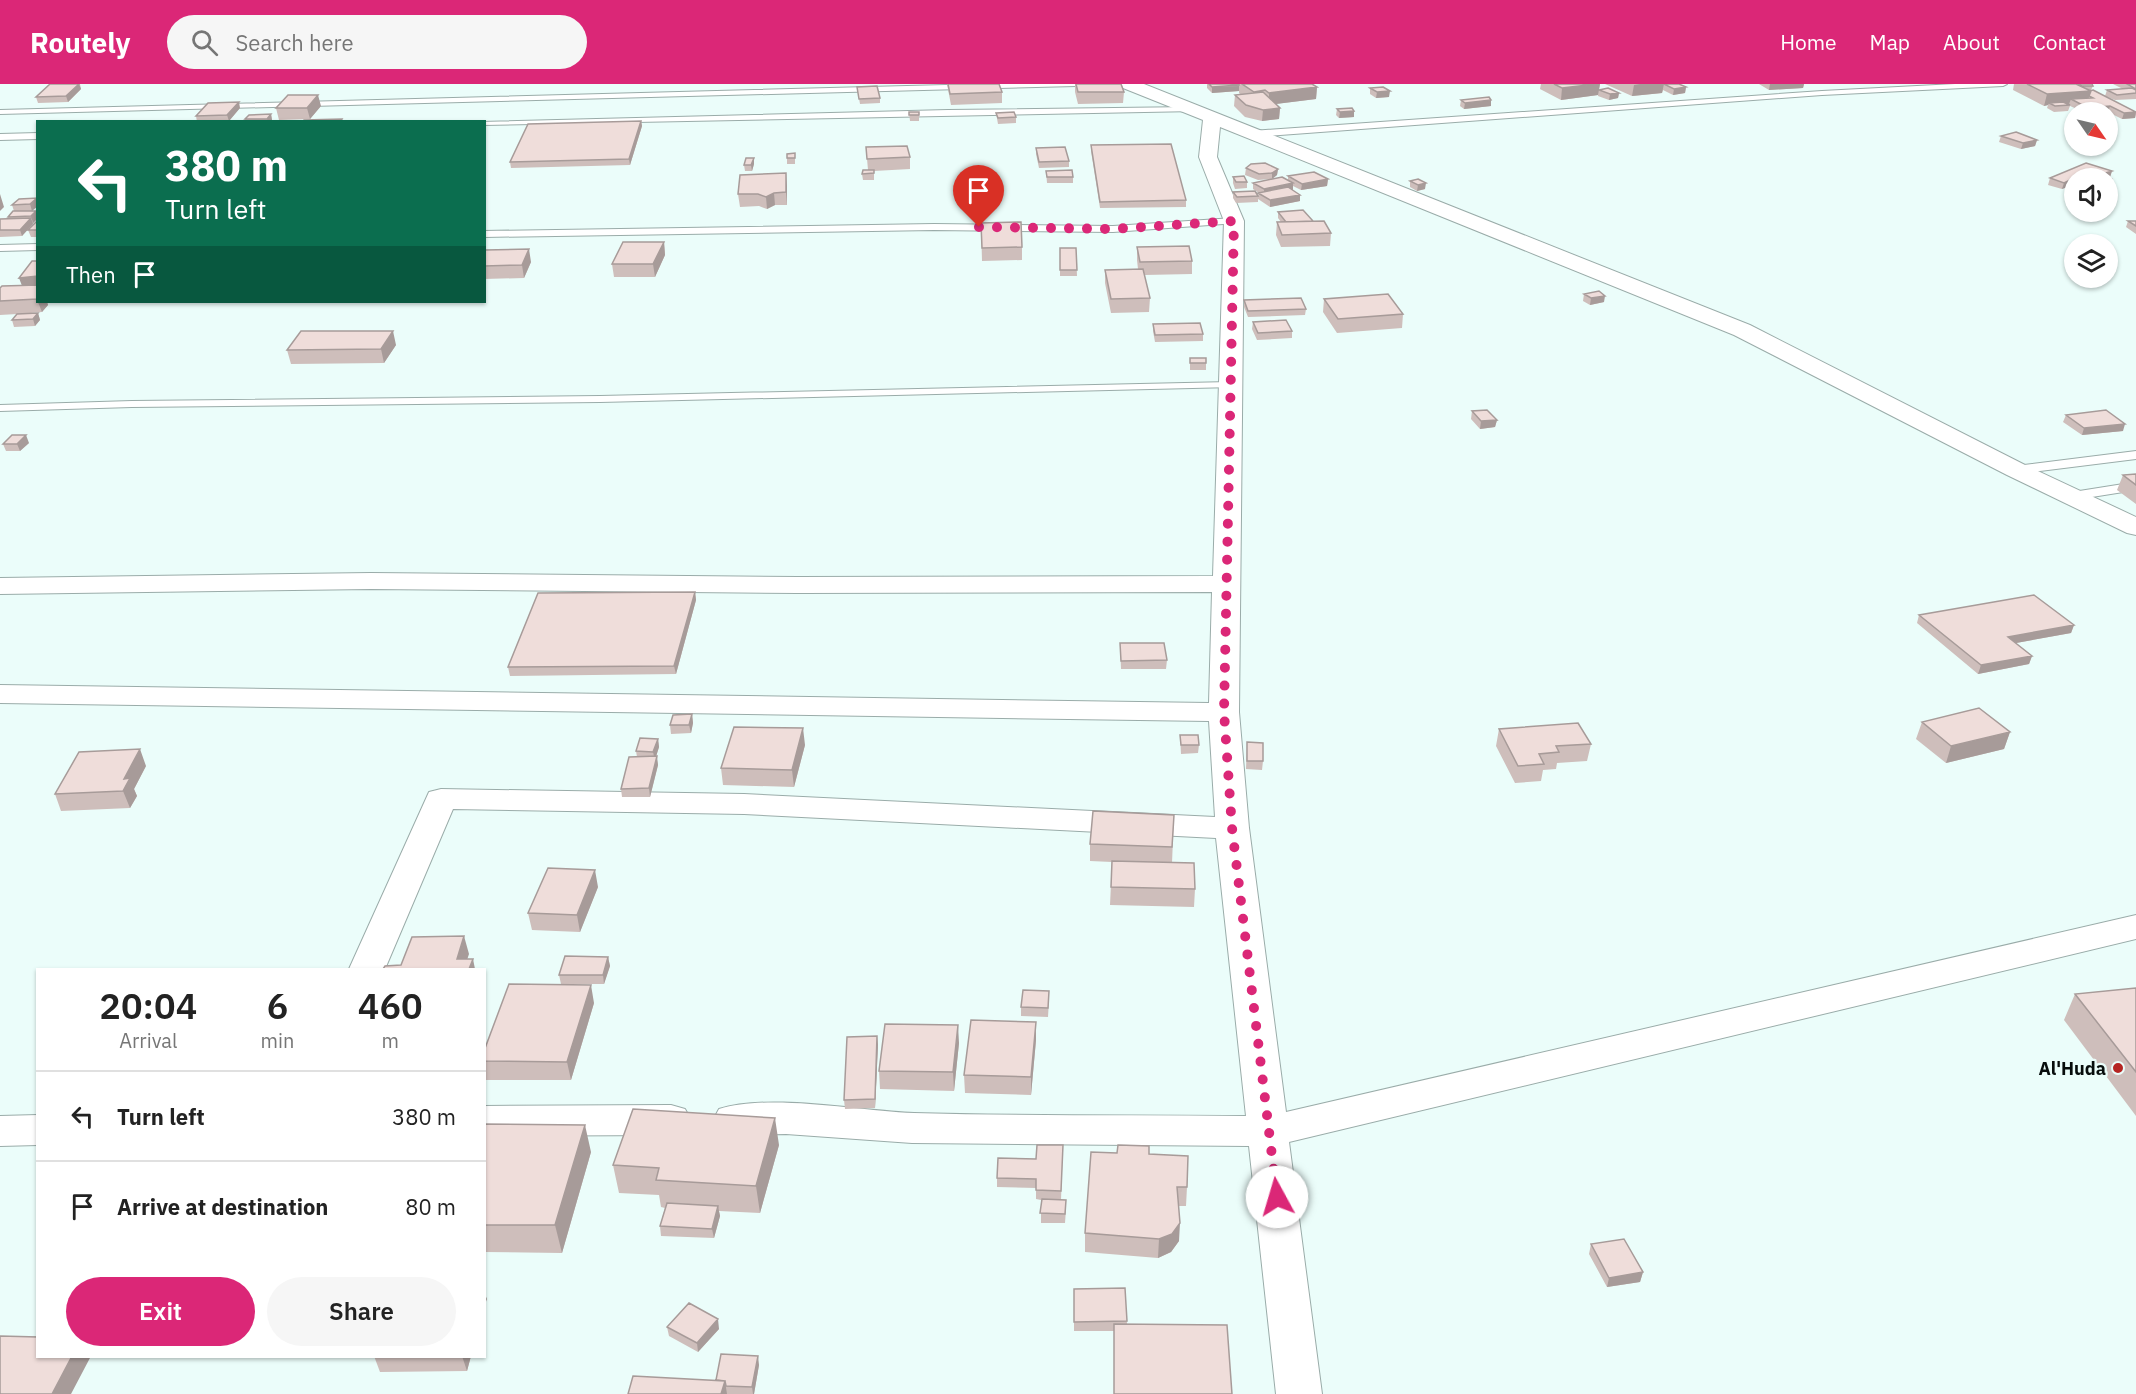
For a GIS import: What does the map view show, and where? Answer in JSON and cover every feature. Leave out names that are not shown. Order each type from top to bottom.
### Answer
[{"type":"street","points":[[1129,84],[1742,330],[2016,470],[2136,527]]},
{"type":"street","points":[[1203,113],[1208,157],[1234,221],[1224,712],[1232,828],[1270,1131],[1299,1394]]},
{"type":"street","points":[[0,586],[371,581],[786,585],[1228,584]]},
{"type":"street","points":[[0,694],[1224,712]]},
{"type":"street","points":[[367,968],[441,800],[744,804],[1232,828]]},
{"type":"street","points":[[486,1121],[786,1119],[912,1128],[1270,1131],[2136,927]]},
{"type":"street","points":[[0,1131],[36,1130]]},
{"type":"lane","points":[[0,112],[1076,84]]},
{"type":"lane","points":[[1252,134],[1822,93],[2003,84]]},
{"type":"lane","points":[[486,123],[948,112],[1203,113]]},
{"type":"lane","points":[[0,137],[36,136]]},
{"type":"lane","points":[[486,234],[934,227],[1113,229],[1234,221]]},
{"type":"lane","points":[[0,248],[36,247]]},
{"type":"lane","points":[[0,408],[132,404],[600,399],[1230,385]]},
{"type":"lane","points":[[2016,470],[2136,455]]},
{"type":"lane","points":[[2073,496],[2136,486]]},
{"type":"building","points":[[50,84],[79,84],[66,96],[36,97]]},
{"type":"building","points":[[948,84],[999,84],[1002,92],[950,94]]},
{"type":"building","points":[[1076,84],[1121,84],[1124,92],[1078,92]]},
{"type":"building","points":[[1209,84],[1239,84],[1239,85],[1212,87]]},
{"type":"building","points":[[1242,84],[1312,84],[1317,87],[1269,93],[1265,90],[1254,92]]},
{"type":"building","points":[[1554,84],[1596,84],[1562,88]]},
{"type":"building","points":[[1664,84],[1679,84],[1686,87],[1674,89]]},
{"type":"building","points":[[2027,84],[2076,84],[2091,91],[2047,94]]},
{"type":"building","points":[[2077,84],[2092,84],[2093,86],[2082,86]]},
{"type":"building","points":[[877,86],[880,98],[859,99],[857,87]]},
{"type":"building","points":[[1383,87],[1390,91],[1377,92],[1370,88]]},
{"type":"building","points":[[1608,88],[1619,93],[1610,94],[1599,90]]},
{"type":"building","points":[[2132,88],[2136,90],[2136,93],[2117,95],[2107,90]]},
{"type":"building","points":[[2093,90],[2116,102],[2077,102],[2071,99],[2093,98],[2089,96],[2091,91],[2089,91]]},
{"type":"building","points":[[1263,92],[1280,108],[1263,110],[1246,105],[1235,95]]},
{"type":"building","points":[[288,95],[318,95],[307,108],[276,108]]},
{"type":"building","points":[[1489,97],[1491,100],[1465,103],[1461,100]]},
{"type":"building","points":[[239,102],[227,115],[196,116],[208,103]]},
{"type":"building","points":[[2063,102],[2064,105],[2055,106],[2049,103]]},
{"type":"building","points":[[2118,103],[2136,112],[2124,113],[2118,110]]},
{"type":"building","points":[[1352,108],[1354,111],[1340,112],[1337,109]]},
{"type":"building","points":[[909,112],[919,112],[919,115],[909,115]]},
{"type":"building","points":[[1014,112],[1016,117],[998,118],[996,113]]},
{"type":"building","points":[[271,114],[267,119],[245,119],[249,115]]},
{"type":"building","points":[[641,121],[629,159],[510,162],[528,124]]},
{"type":"building","points":[[2016,132],[2037,140],[2023,143],[2001,136]]},
{"type":"building","points":[[1171,144],[1186,200],[1100,202],[1091,145]]},
{"type":"building","points":[[907,146],[910,157],[867,159],[866,147]]},
{"type":"building","points":[[1065,147],[1069,161],[1039,162],[1036,148]]},
{"type":"building","points":[[795,153],[795,158],[787,158],[787,154]]},
{"type":"building","points":[[746,158],[754,158],[751,165],[744,165]]},
{"type":"building","points":[[1265,163],[1278,169],[1272,173],[1259,174],[1246,168],[1251,164]]},
{"type":"building","points":[[2086,163],[2102,168],[2074,168]]},
{"type":"building","points":[[863,170],[874,170],[874,173],[862,174]]},
{"type":"building","points":[[1072,170],[1073,177],[1047,177],[1046,171]]},
{"type":"building","points":[[1314,172],[1328,179],[1302,184],[1288,176]]},
{"type":"building","points":[[2064,172],[2064,183],[2050,178]]},
{"type":"building","points":[[786,173],[786,192],[774,193],[766,197],[758,194],[738,194],[740,175]]},
{"type":"building","points":[[1244,176],[1247,182],[1236,182],[1233,177]]},
{"type":"building","points":[[1282,177],[1293,183],[1264,189],[1253,183]]},
{"type":"building","points":[[1418,179],[1426,183],[1418,185],[1410,181]]},
{"type":"building","points":[[1288,187],[1300,195],[1270,200],[1258,193]]},
{"type":"building","points":[[1255,191],[1258,196],[1237,197],[1233,192]]},
{"type":"building","points":[[36,198],[30,204],[12,205],[19,199]]},
{"type":"building","points":[[1303,210],[1313,221],[1286,222],[1278,212]]},
{"type":"building","points":[[13,211],[36,211],[31,216],[8,217]]},
{"type":"building","points":[[31,218],[20,230],[0,230],[0,219]]},
{"type":"building","points":[[1324,221],[1331,233],[1282,235],[1277,222]]},
{"type":"building","points":[[36,222],[36,230],[28,230]]},
{"type":"building","points":[[1021,222],[1022,247],[982,248],[981,223]]},
{"type":"building","points":[[623,242],[664,242],[653,264],[612,264]]},
{"type":"building","points":[[1189,246],[1192,261],[1140,262],[1137,247]]},
{"type":"building","points":[[1060,248],[1076,248],[1077,270],[1060,270]]},
{"type":"building","points":[[529,249],[522,265],[486,266],[486,250]]},
{"type":"building","points":[[32,261],[36,261],[36,276],[19,278]]},
{"type":"building","points":[[1143,269],[1150,298],[1111,299],[1105,270]]},
{"type":"building","points":[[36,285],[36,299],[0,301],[2,286]]},
{"type":"building","points":[[1599,291],[1605,296],[1591,298],[1584,294]]},
{"type":"building","points":[[1388,294],[1403,314],[1338,319],[1324,299]]},
{"type":"building","points":[[1301,298],[1306,309],[1248,311],[1244,300]]},
{"type":"building","points":[[38,313],[33,319],[12,320],[17,314]]},
{"type":"building","points":[[1286,320],[1292,331],[1258,333],[1253,322]]},
{"type":"building","points":[[1200,323],[1203,334],[1155,335],[1153,324]]},
{"type":"building","points":[[301,331],[393,331],[381,349],[287,350]]},
{"type":"building","points":[[1190,358],[1206,358],[1206,363],[1190,363]]},
{"type":"building","points":[[1487,410],[1497,420],[1481,421],[1472,411]]},
{"type":"building","points":[[2106,410],[2125,424],[2084,428],[2066,415]]},
{"type":"building","points":[[12,435],[26,435],[17,444],[3,444]]},
{"type":"building","points":[[2136,474],[2136,485],[2123,475]]},
{"type":"building","points":[[695,592],[674,666],[508,667],[538,593]]},
{"type":"building","points":[[2034,595],[2074,625],[2008,637],[2032,656],[1981,665],[1919,615]]},
{"type":"building","points":[[1120,643],[1164,643],[1167,660],[1121,661]]},
{"type":"building","points":[[1979,708],[2010,732],[1951,746],[1922,722]]},
{"type":"building","points":[[692,714],[689,725],[670,725],[673,715]]},
{"type":"building","points":[[1578,723],[1591,744],[1556,746],[1559,752],[1539,754],[1544,764],[1518,766],[1499,729]]},
{"type":"building","points":[[734,727],[803,728],[792,770],[721,768]]},
{"type":"building","points":[[1180,735],[1198,735],[1199,745],[1181,745]]},
{"type":"building","points":[[640,738],[658,739],[653,752],[636,751]]},
{"type":"building","points":[[1247,742],[1263,743],[1263,761],[1247,761]]},
{"type":"building","points":[[140,749],[124,779],[130,778],[123,791],[55,794],[79,752]]},
{"type":"building","points":[[657,756],[649,788],[621,789],[629,757]]},
{"type":"building","points":[[1093,811],[1174,815],[1172,847],[1090,844]]},
{"type":"building","points":[[1112,861],[1194,863],[1195,889],[1111,887]]},
{"type":"building","points":[[548,868],[595,870],[577,915],[528,913]]},
{"type":"building","points":[[464,936],[457,959],[473,959],[469,968],[384,968],[401,965],[412,937]]},
{"type":"building","points":[[565,956],[608,957],[603,975],[559,975]]},
{"type":"building","points":[[509,984],[591,985],[567,1062],[486,1061],[486,1046]]},
{"type":"building","points":[[2136,988],[2136,1072],[2075,994]]},
{"type":"building","points":[[1023,990],[1049,991],[1048,1008],[1021,1007]]},
{"type":"building","points":[[971,1020],[1036,1022],[1031,1077],[964,1075]]},
{"type":"building","points":[[885,1024],[958,1025],[953,1072],[879,1071]]},
{"type":"building","points":[[877,1036],[875,1099],[844,1100],[847,1037]]},
{"type":"building","points":[[633,1109],[775,1118],[756,1186],[656,1180],[659,1168],[613,1165]]},
{"type":"building","points":[[486,1124],[585,1125],[555,1225],[486,1225]]},
{"type":"building","points":[[1037,1145],[1063,1145],[1061,1191],[1036,1190],[1036,1179],[997,1178],[998,1158],[1036,1159]]},
{"type":"building","points":[[1118,1145],[1149,1146],[1149,1154],[1188,1156],[1187,1187],[1177,1187],[1180,1223],[1172,1234],[1159,1239],[1085,1233],[1091,1152],[1117,1153]]},
{"type":"building","points":[[1042,1199],[1066,1200],[1065,1214],[1040,1213]]},
{"type":"building","points":[[667,1203],[718,1206],[712,1229],[660,1226]]},
{"type":"building","points":[[1624,1239],[1643,1272],[1609,1278],[1591,1244]]},
{"type":"building","points":[[1125,1288],[1127,1321],[1074,1322],[1074,1289]]},
{"type":"building","points":[[689,1303],[718,1319],[697,1343],[667,1327]]},
{"type":"building","points":[[1114,1324],[1227,1325],[1232,1394],[1114,1394]]},
{"type":"building","points":[[0,1336],[36,1337],[36,1358],[71,1358],[52,1394],[0,1394]]},
{"type":"building","points":[[721,1354],[758,1356],[752,1387],[726,1386],[725,1381],[716,1380]]},
{"type":"building","points":[[633,1376],[725,1381],[721,1394],[628,1394]]},
{"type":"place","name":"Al'Huda","points":[[2118,1068]]},
{"type":"route","points":[[979,227],[1113,229],[1234,221],[1224,712],[1232,828],[1277,1197]]}]
